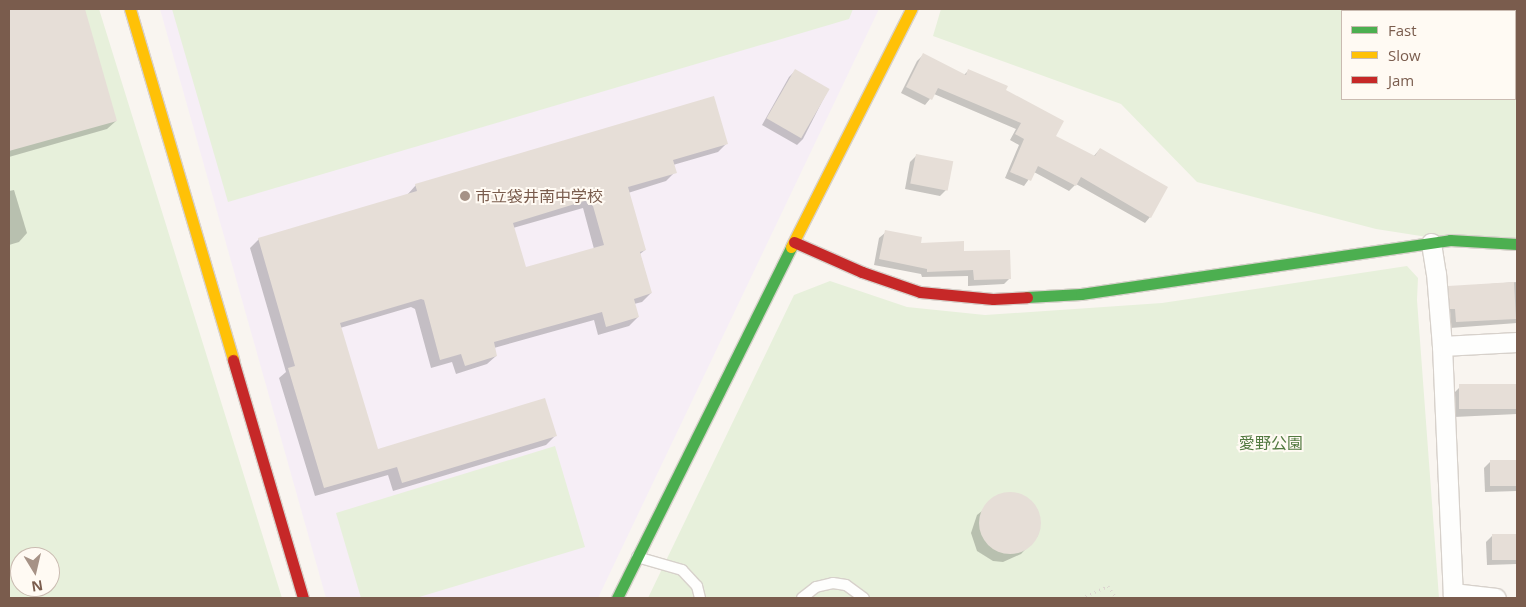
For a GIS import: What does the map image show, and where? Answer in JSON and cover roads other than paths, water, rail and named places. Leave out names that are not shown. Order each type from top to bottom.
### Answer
[{"type":"street","points":[[130,9],[303,598]]},
{"type":"street","points":[[617,598],[911,9]]},
{"type":"street","points":[[794,242],[862,272],[920,292],[993,299],[1080,294],[1450,240],[1517,244]]},
{"type":"street","points":[[1431,243],[1436,273],[1442,346],[1453,596],[1496,598]]},
{"type":"street","points":[[1442,346],[1517,342]]},
{"type":"lane","points":[[636,557],[682,570],[697,586],[700,598]]},
{"type":"lane","points":[[802,598],[816,587],[833,583],[846,585],[864,598]]},
{"type":"place","name":"市立袋井南中学校","points":[[465,196]]},
{"type":"park label","name":"愛野公園","points":[[1271,443]]}]
